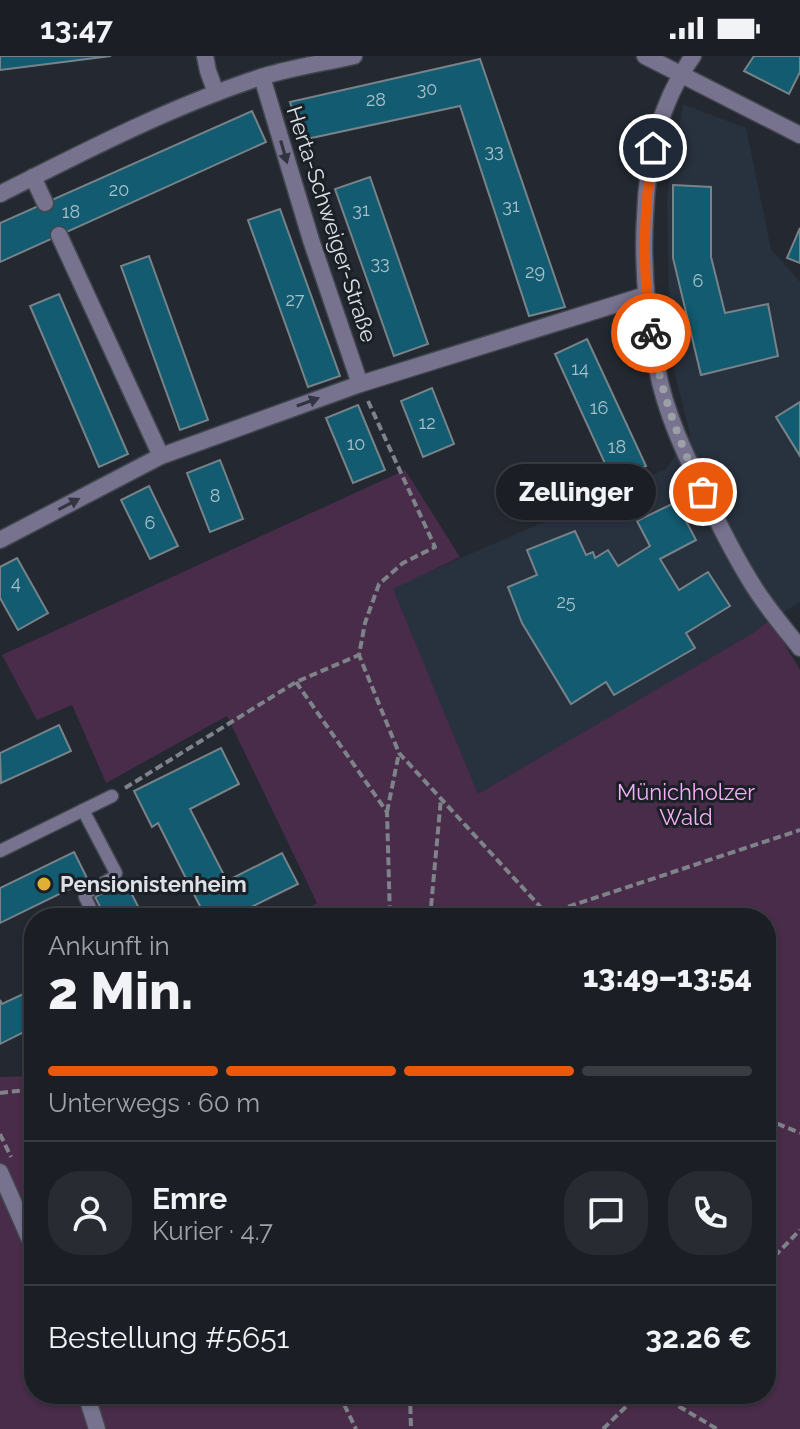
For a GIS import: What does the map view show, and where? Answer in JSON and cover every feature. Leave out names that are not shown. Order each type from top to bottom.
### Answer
[{"type":"street","points":[[205,56],[216,93]]},
{"type":"street","points":[[0,194],[161,116],[216,93],[262,77],[354,56]]},
{"type":"street","points":[[645,56],[800,135]]},
{"type":"street","points":[[693,56],[665,105],[653,148],[645,208],[646,295],[657,370],[690,465],[729,546],[757,593],[800,648]]},
{"type":"street","name":"Herta-Schweiger-Straße","points":[[262,77],[311,240],[360,384]]},
{"type":"street","points":[[33,177],[45,203]]},
{"type":"street","points":[[59,235],[161,456]]},
{"type":"street","points":[[0,540],[161,456],[360,384],[646,295]]},
{"type":"street","points":[[0,1172],[24,1226]]},
{"type":"street","points":[[89,1404],[97,1429]]},
{"type":"lane","points":[[0,851],[112,796]]},
{"type":"lane","points":[[83,810],[116,873],[88,892],[85,897],[90,908]]},
{"type":"path","points":[[360,384],[435,547],[403,563],[379,584],[365,623],[359,655],[399,753],[541,908]]},
{"type":"path","points":[[112,796],[296,682],[359,655]]},
{"type":"path","points":[[296,682],[387,812]]},
{"type":"path","points":[[390,908],[387,812],[399,753]]},
{"type":"path","points":[[431,908],[441,798]]},
{"type":"path","points":[[561,908],[800,830]]},
{"type":"path","points":[[0,1093],[24,1090]]},
{"type":"path","points":[[776,1123],[800,1133]]},
{"type":"path","points":[[776,1255],[800,1230]]},
{"type":"path","points":[[344,1404],[356,1429]]},
{"type":"path","points":[[410,1404],[411,1429]]},
{"type":"path","points":[[603,1429],[629,1404]]},
{"type":"path","points":[[675,1404],[717,1429]]},
{"type":"shaded area","points":[[683,104],[746,128],[771,249],[800,282],[800,602],[753,633],[478,795],[392,588],[666,469],[690,435],[670,353],[667,197]]},
{"type":"green space","name":"Münichholzer Wald","points":[[405,470],[460,557],[393,589],[478,794],[753,633],[770,620],[800,670],[800,1429],[0,1429],[0,1077],[24,1076],[24,1404],[776,1404],[776,908],[308,908],[317,903],[227,716],[106,783],[72,705],[37,720],[2,655]]},
{"type":"building","points":[[0,56],[111,56],[0,70]]},
{"type":"building","points":[[754,56],[800,56],[800,72],[789,94],[744,71]]},
{"type":"building","points":[[480,59],[565,307],[529,316],[460,106],[302,140],[290,102]]},
{"type":"building","points":[[252,111],[266,142],[0,262],[0,223]]},
{"type":"building","points":[[370,177],[428,344],[394,356],[335,189]]},
{"type":"building","points":[[673,185],[711,187],[711,257],[725,313],[768,304],[778,356],[701,375],[673,258]]},
{"type":"building","points":[[280,209],[340,376],[308,387],[248,220]]},
{"type":"building","points":[[800,228],[800,263],[787,258]]},
{"type":"building","points":[[149,256],[208,420],[180,430],[121,266]]},
{"type":"building","points":[[59,294],[128,454],[99,467],[30,306]]},
{"type":"building","points":[[587,339],[646,466],[613,481],[555,354]]},
{"type":"building","points":[[432,388],[454,444],[423,457],[401,401]]},
{"type":"building","points":[[800,402],[800,456],[776,417]]},
{"type":"building","points":[[358,405],[385,470],[353,483],[326,418]]},
{"type":"building","points":[[220,460],[243,519],[210,532],[187,473]]},
{"type":"building","points":[[149,486],[178,546],[150,559],[121,500]]},
{"type":"building","points":[[676,502],[696,540],[660,559],[679,590],[708,572],[730,606],[686,633],[695,648],[614,695],[606,682],[571,704],[522,623],[508,587],[537,575],[527,550],[575,531],[586,555],[593,552],[595,558],[608,550],[618,566],[650,546],[637,521]]},
{"type":"building","points":[[17,558],[48,613],[18,630],[0,598],[0,567]]},
{"type":"building","points":[[59,725],[71,751],[1,783],[0,753]]},
{"type":"building","points":[[221,748],[239,784],[190,809],[227,881],[282,853],[298,884],[249,908],[201,908],[158,823],[152,827],[134,791]]},
{"type":"building","name":"Pensionistenheim","points":[[74,852],[88,880],[31,908],[24,908],[24,911],[0,923],[0,888]]},
{"type":"building","points":[[125,881],[139,908],[101,908],[95,897]]},
{"type":"building","points":[[24,994],[24,1032],[0,1044],[0,1000],[2,1004]]},
{"type":"way so far","points":[[651,333],[657,370],[670,414],[703,492]]},
{"type":"place","name":"Zellinger","points":[[703,492]]},
{"type":"place","name":"Pensionistenheim","points":[[44,884]]},
{"type":"route","points":[[651,333],[644,239],[646,192],[653,148]]}]
